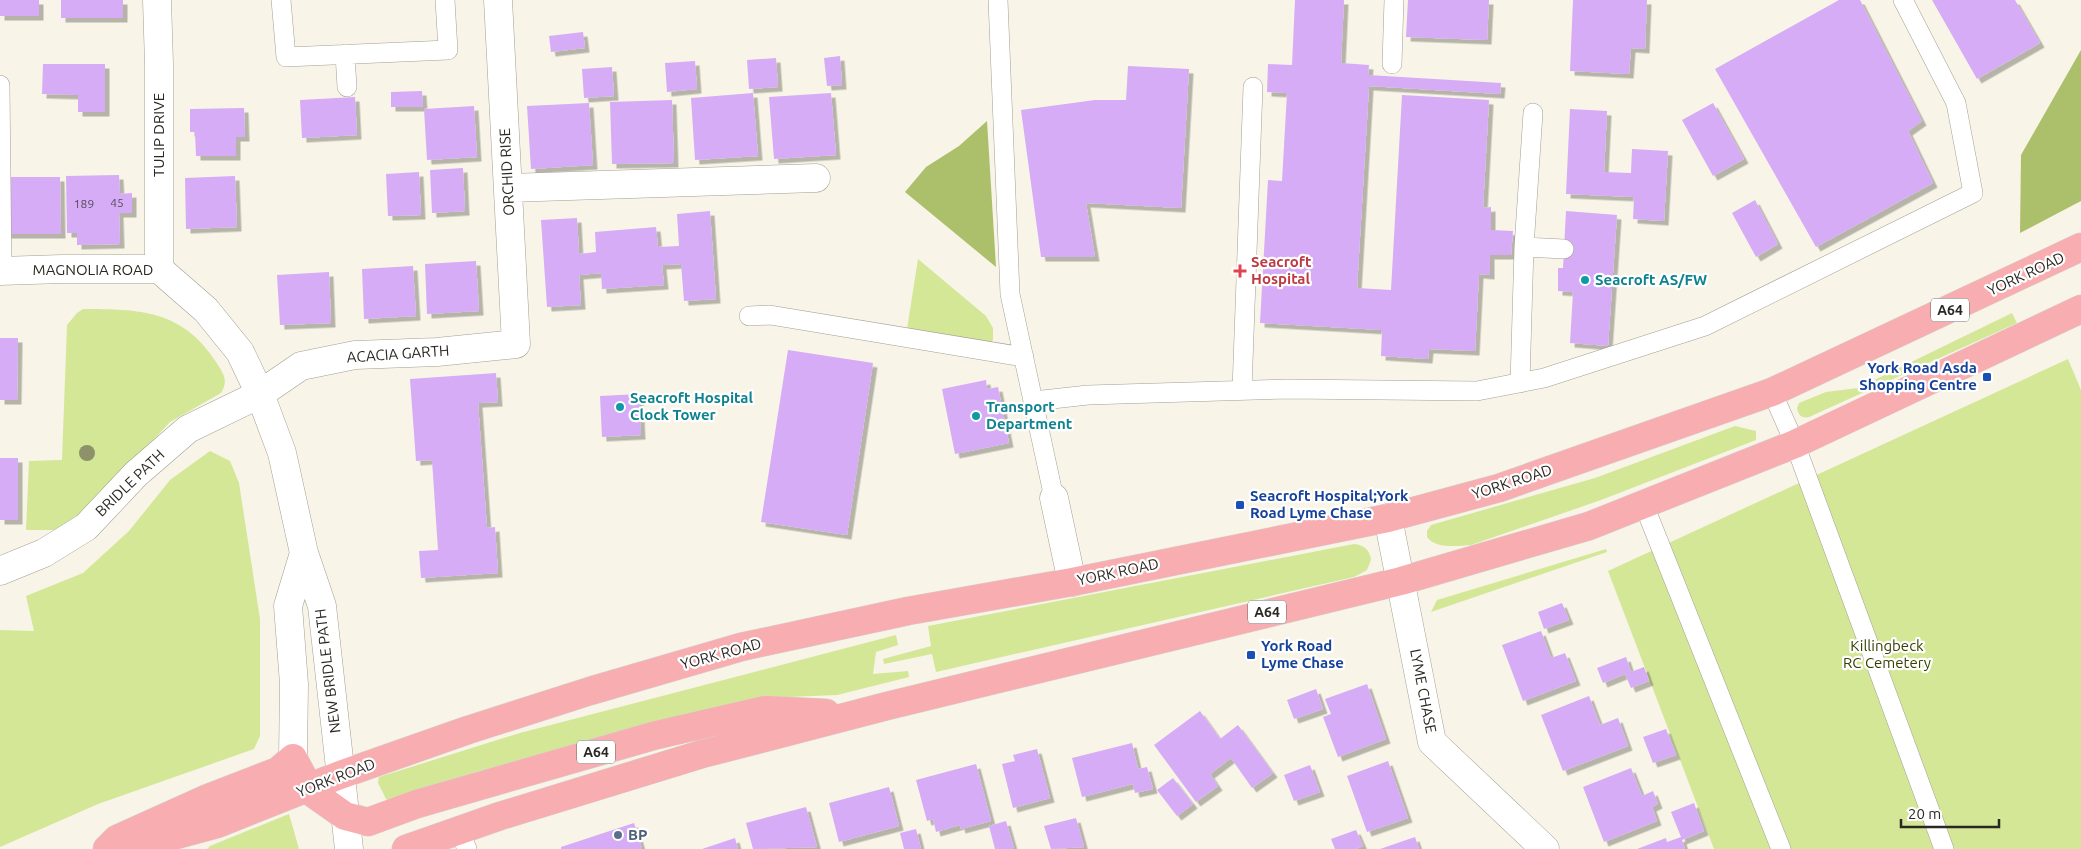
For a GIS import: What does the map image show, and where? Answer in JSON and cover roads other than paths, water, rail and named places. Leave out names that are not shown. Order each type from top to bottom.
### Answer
[{"type":"highway","name":"YORK ROAD","points":[[149,846],[217,824],[340,775],[581,694],[741,647],[942,604],[1072,582],[1388,518],[1499,488],[1772,392],[2081,247]]},
{"type":"highway","name":"A64","points":[[406,849],[463,839],[702,754],[852,715],[1401,581],[1589,526],[1795,444],[2081,309]]},
{"type":"highway","name":"A64","points":[[293,758],[309,788],[345,816],[368,822],[418,804],[654,736],[765,710],[852,715]]},
{"type":"highway","points":[[107,849],[117,839],[208,798],[278,770],[293,758]]},
{"type":"street","name":"TULIP DRIVE","points":[[157,0],[159,64],[159,269]]},
{"type":"street","name":"ORCHID RISE","points":[[498,0],[516,344]]},
{"type":"street","points":[[508,188],[816,178]]},
{"type":"street","name":"MAGNOLIA ROAD","points":[[1,271],[159,269],[206,310],[240,352],[260,394],[282,453],[304,553]]},
{"type":"street","name":"ACACIA GARTH","points":[[260,394],[302,366],[354,355],[437,352],[516,344]]},
{"type":"street","name":"BRIDLE PATH","points":[[2,567],[44,553],[86,527],[136,474],[188,429],[260,394]]},
{"type":"street","points":[[1054,498],[1072,582]]},
{"type":"street","name":"LYME CHASE","points":[[1388,518],[1432,742],[1545,849]]},
{"type":"street","points":[[293,758],[294,684],[288,606],[304,553]]},
{"type":"street","name":"NEW BRIDLE PATH","points":[[304,553],[322,606],[349,849]]},
{"type":"lane","points":[[280,0],[286,57],[448,50],[445,0]]},
{"type":"lane","points":[[998,0],[1010,294],[1054,498]]},
{"type":"lane","points":[[1392,64],[1394,0]]},
{"type":"lane","points":[[1034,401],[1088,395],[1287,388],[1477,392],[1544,378],[1705,326],[1973,193],[1956,103],[1903,0]]},
{"type":"lane","points":[[345,54],[347,87]]},
{"type":"lane","points":[[0,85],[1,271]]},
{"type":"lane","points":[[1242,390],[1253,86]]},
{"type":"lane","points":[[1520,383],[1524,247],[1533,113]]},
{"type":"lane","points":[[1524,247],[1564,249]]},
{"type":"lane","points":[[749,316],[770,316],[1024,357]]},
{"type":"lane","points":[[1772,392],[1795,444],[1944,849]]},
{"type":"lane","points":[[1644,505],[1781,849]]},
{"type":"place","name":"Seacroft Hospital","points":[[1240,271]]},
{"type":"place","name":"Seacroft AS/FW","points":[[1585,280]]},
{"type":"place","name":"York Road Asda Shopping Centre","points":[[1987,377]]},
{"type":"place","name":"Seacroft Hospital Clock Tower","points":[[620,407]]},
{"type":"place","name":"Transport Department","points":[[976,416]]},
{"type":"place","name":"Seacroft Hospital;York Road Lyme Chase","points":[[1240,505]]},
{"type":"place","name":"York Road Lyme Chase","points":[[1251,655]]},
{"type":"place","name":"BP","points":[[618,835]]},
{"type":"park label","name":"Killingbeck RC Cemetery","points":[[1887,654]]}]
